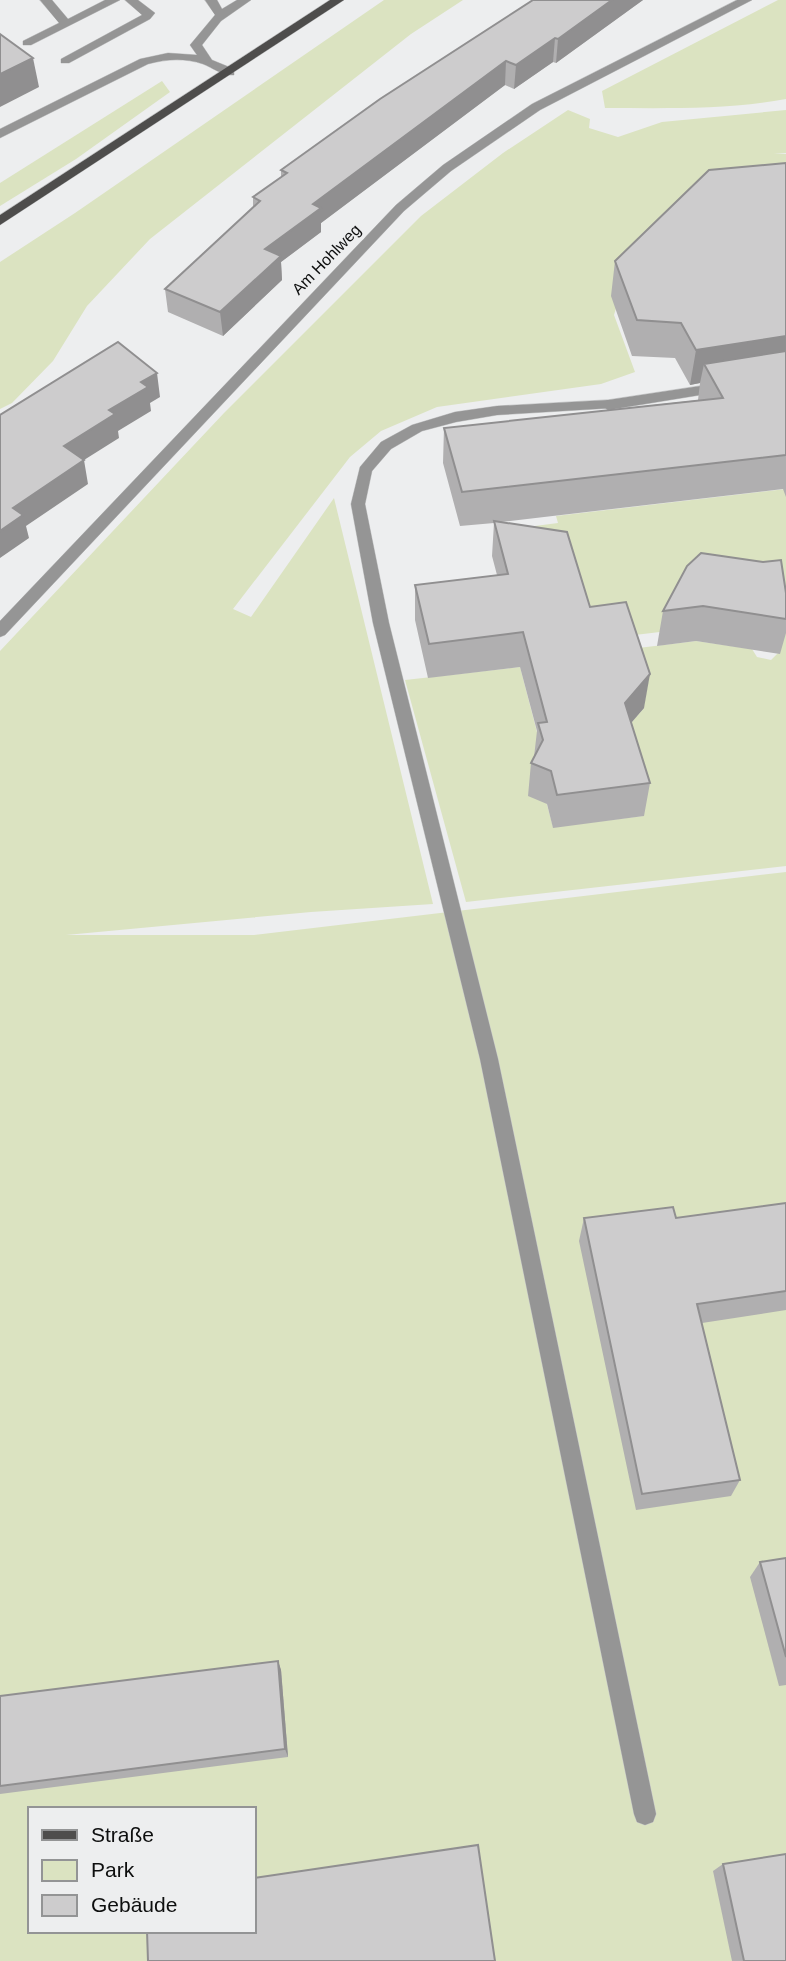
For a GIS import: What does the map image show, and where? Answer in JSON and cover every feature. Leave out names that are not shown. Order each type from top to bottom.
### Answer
[{"type":"main road","points":[[0,221],[338,0]]},
{"type":"street","points":[[46,0],[66,24]]},
{"type":"street","points":[[27,43],[114,0]]},
{"type":"street","points":[[65,61],[146,17],[149,13],[147,9],[131,0]]},
{"type":"street","points":[[211,0],[221,16]]},
{"type":"street","points":[[206,60],[196,45],[210,22],[245,0]]},
{"type":"street","name":"Am Hohlweg","points":[[0,631],[334,276],[400,208],[447,168],[536,107],[746,0]]},
{"type":"street","points":[[0,134],[144,61],[167,54],[206,60],[230,72]]},
{"type":"street","points":[[645,1814],[489,1059],[381,623],[358,504],[358,485],[365,468],[379,449],[400,435],[450,418],[488,412],[608,405],[731,386]]},
{"type":"green space","points":[[384,0],[463,0],[411,34],[150,239],[87,306],[53,361],[12,403],[0,409],[0,262]]},
{"type":"green space","points":[[778,0],[786,0],[786,99],[719,107],[605,108],[602,91]]},
{"type":"green space","points":[[162,81],[170,92],[76,159],[0,206],[0,183]]},
{"type":"green space","points":[[568,110],[590,119],[589,128],[618,137],[662,122],[786,110],[786,153],[774,154],[786,154],[786,195],[624,281],[614,315],[635,372],[601,384],[437,407],[381,431],[350,457],[233,609],[251,617],[334,498],[433,904],[311,912],[66,935],[254,935],[786,872],[786,1961],[0,1961],[0,651],[224,413],[421,216],[503,153]]},
{"type":"green space","points":[[786,489],[786,593],[693,628],[585,641],[527,527],[558,523],[556,516]]},
{"type":"green space","points":[[786,607],[786,866],[466,902],[405,680],[520,667],[543,755],[546,801],[553,827],[643,816],[630,724],[644,708],[636,685],[589,654],[696,641],[752,649],[757,657],[771,660],[780,651]]},
{"type":"building","points":[[533,0],[612,0],[516,65],[506,61],[313,204],[321,208],[265,249],[281,256],[220,312],[165,289],[260,201],[253,197],[287,173],[281,170],[380,99]]},
{"type":"building","points":[[0,34],[33,58],[0,74]]},
{"type":"building","points":[[786,163],[786,336],[696,350],[681,323],[637,320],[615,261],[709,170]]},
{"type":"building","points":[[118,342],[157,373],[141,382],[148,387],[109,410],[115,414],[64,446],[84,460],[13,508],[23,515],[0,531],[0,415]]},
{"type":"building","points":[[786,351],[786,455],[462,492],[444,428],[723,398],[704,364]]},
{"type":"building","points":[[494,521],[567,532],[590,607],[626,602],[650,674],[625,703],[650,783],[557,795],[551,771],[531,763],[543,740],[538,723],[547,722],[523,632],[429,644],[415,585],[508,574]]},
{"type":"building","points":[[701,553],[763,562],[781,560],[786,593],[786,619],[703,606],[663,611],[687,566]]},
{"type":"building","points":[[786,1203],[786,1291],[697,1304],[740,1480],[642,1494],[584,1218],[673,1207],[676,1218]]},
{"type":"building","points":[[786,1558],[786,1657],[760,1562]]},
{"type":"building","points":[[278,1661],[285,1749],[0,1786],[0,1696]]},
{"type":"building","points":[[478,1845],[495,1961],[148,1961],[147,1933],[256,1933],[256,1878]]},
{"type":"building","points":[[786,1854],[786,1961],[744,1961],[723,1864]]}]
